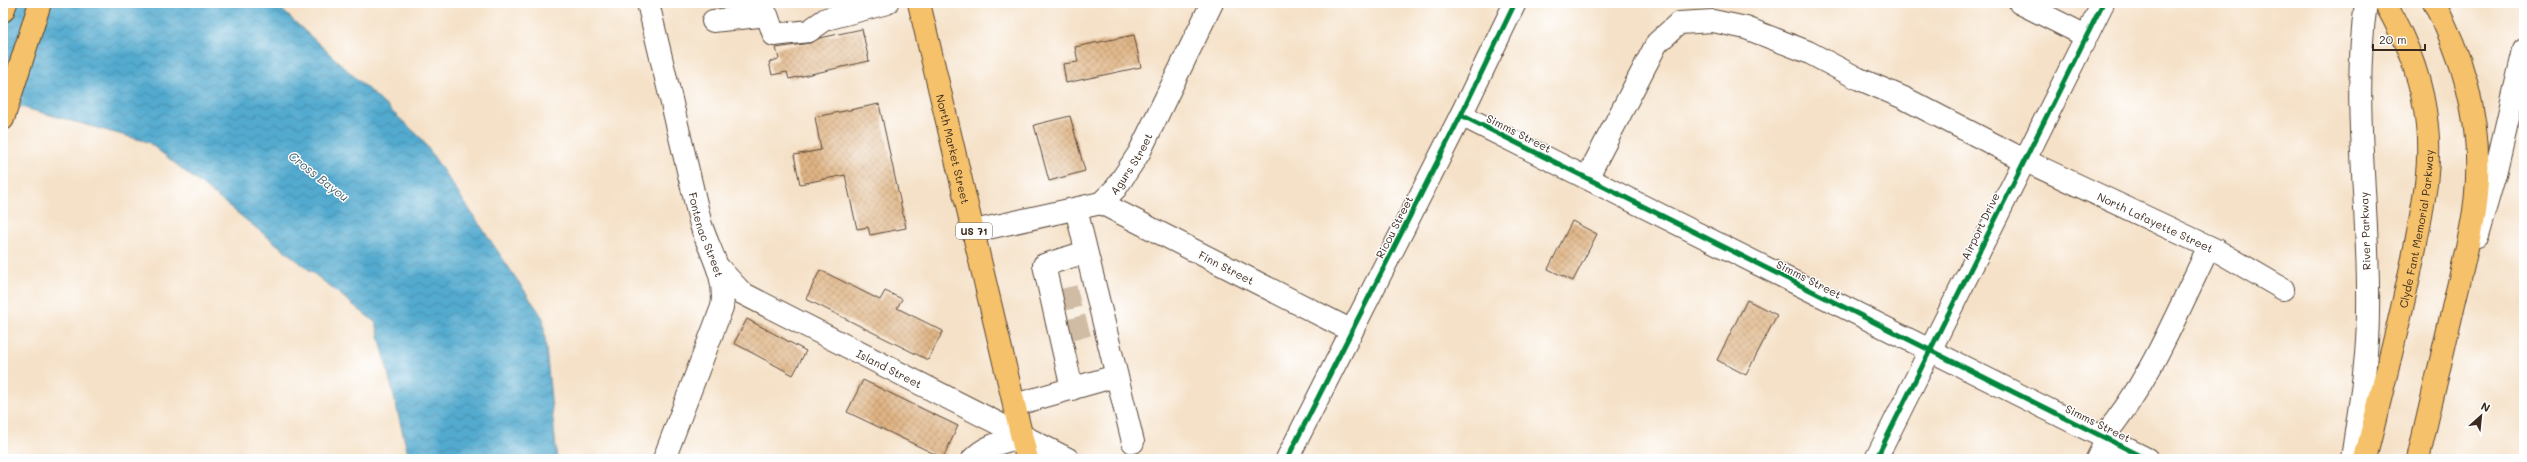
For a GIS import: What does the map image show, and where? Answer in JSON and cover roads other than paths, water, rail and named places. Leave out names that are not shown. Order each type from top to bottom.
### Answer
[{"type":"main road","points":[[3,11],[6,3]]},
{"type":"main road","points":[[3,119],[40,3]]},
{"type":"main road","name":"North Market Street","points":[[920,3],[1027,459]]},
{"type":"main road","name":"Clyde Fant Memorial Parkway","points":[[2366,459],[2407,286],[2428,166],[2427,126],[2421,88],[2409,52],[2385,3]]},
{"type":"main road","points":[[2418,459],[2472,228],[2477,164],[2475,127],[2463,68],[2450,33],[2434,3]]},
{"type":"street","name":"Fontenac Street","points":[[648,3],[701,226],[719,268],[724,286],[722,307],[664,459]]},
{"type":"street","points":[[713,21],[771,9],[774,35],[809,31],[826,19],[887,3]]},
{"type":"street","name":"Agurs Street","points":[[974,231],[1101,203],[1129,171],[1139,153],[1212,3]]},
{"type":"street","name":"Ricou Street","points":[[1287,459],[1461,115],[1515,3]]},
{"type":"street","points":[[2020,3],[2086,36]]},
{"type":"street","name":"Airport Drive","points":[[1876,459],[2103,3]]},
{"type":"street","name":"River Parkway","points":[[2352,459],[2362,391],[2368,312],[2359,59],[2366,3]]},
{"type":"street","name":"North Lafayette Street","points":[[1587,178],[1657,43],[1679,22],[1713,21],[1746,28],[1808,52],[1858,78],[1904,98],[2024,160],[2209,247],[2284,289]]},
{"type":"street","points":[[2445,344],[2495,174],[2524,50]]},
{"type":"street","name":"Simms Street","points":[[1461,115],[2147,459]]},
{"type":"street","name":"Finn Street","points":[[1101,203],[1352,332]]},
{"type":"street","points":[[1076,208],[1086,252],[1073,298],[1080,327],[1116,376],[1133,442]]},
{"type":"street","points":[[2097,459],[2105,438],[2124,413],[2153,361],[2209,247]]},
{"type":"street","points":[[1072,389],[1080,327],[1073,298],[1044,264],[1086,252]]},
{"type":"street","name":"Island Street","points":[[719,268],[742,293],[1021,437],[1068,459]]},
{"type":"street","points":[[1014,406],[1116,376]]},
{"type":"street","points":[[973,459],[980,451],[990,446],[1021,437]]},
{"type":"water","name":"Cross Bayou","points":[[3,3],[264,3],[281,9],[421,138],[543,318],[557,459],[409,459],[376,323],[148,142],[3,102]]},
{"type":"tunnel","points":[[1062,300],[1079,296]]},
{"type":"tunnel","points":[[1070,330],[1088,325]]}]
